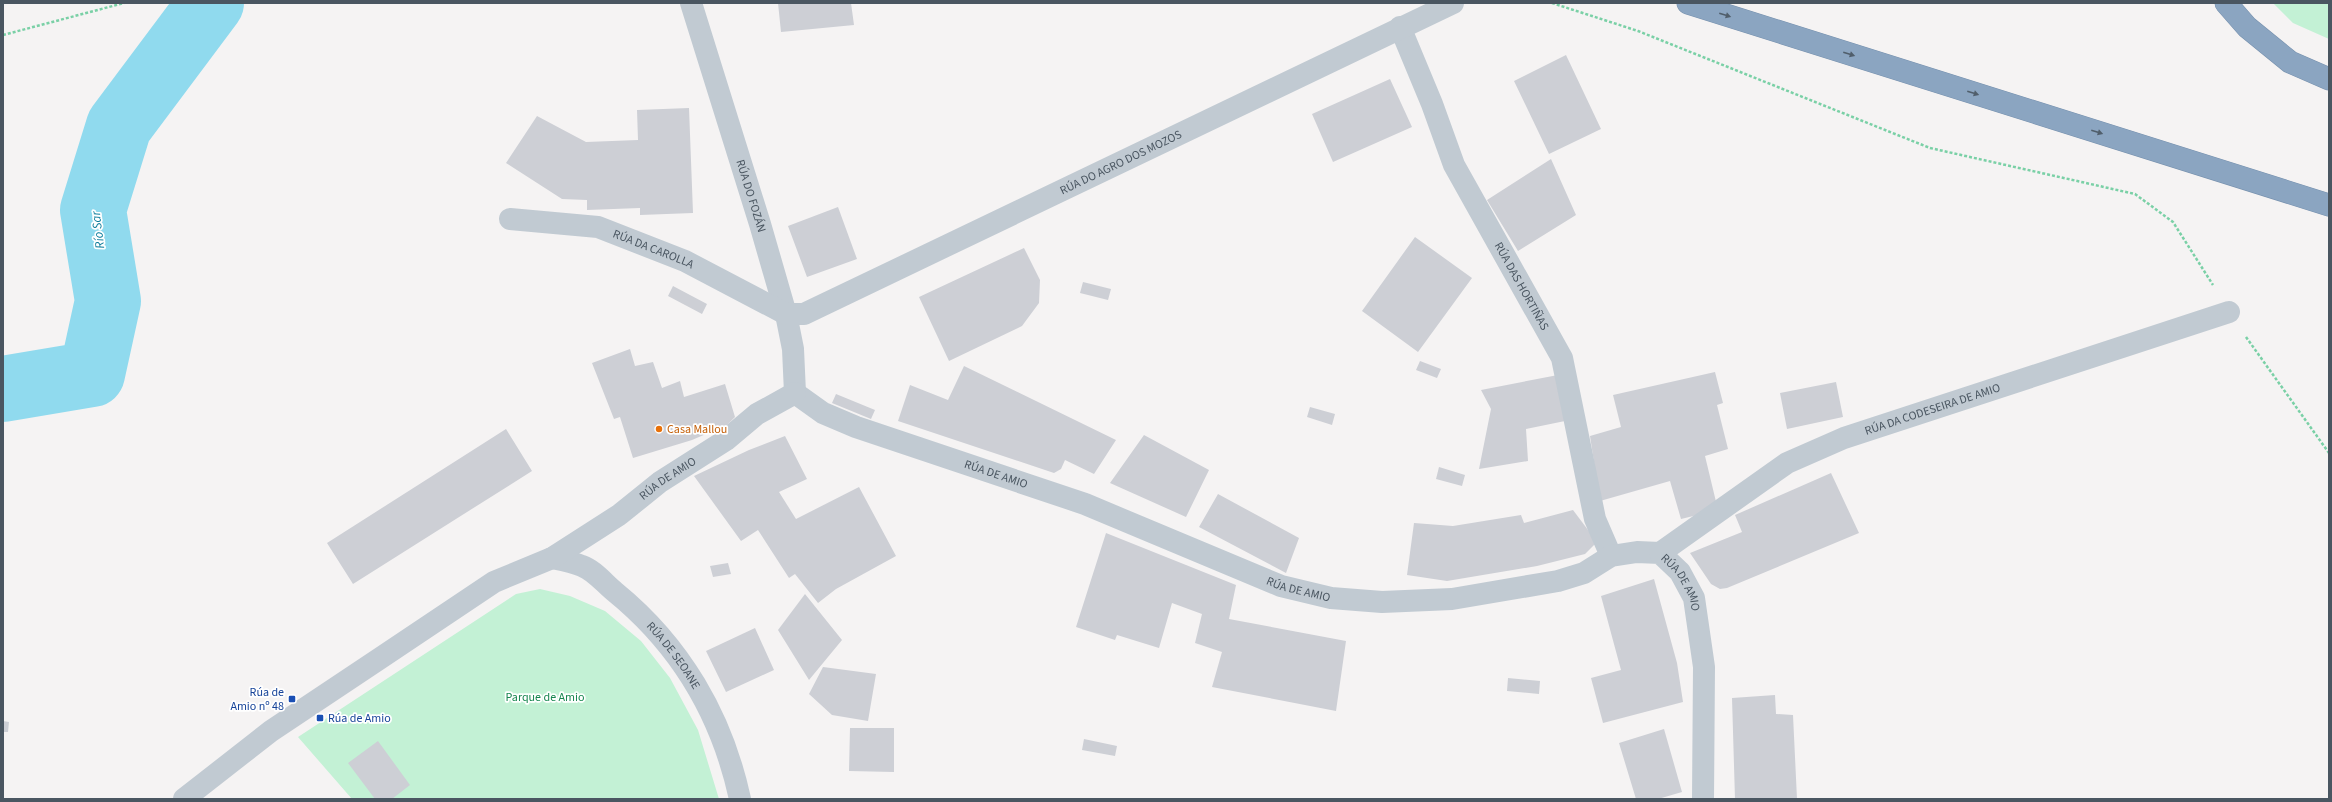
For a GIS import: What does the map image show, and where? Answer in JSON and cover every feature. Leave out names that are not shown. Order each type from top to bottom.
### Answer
[{"type":"highway","points":[[1688,3],[2329,205]]},
{"type":"highway","points":[[2226,3],[2246,27],[2290,62],[2329,79]]},
{"type":"street","name":"RÚA DO FOZÁN","points":[[691,3],[758,216],[786,314],[793,349],[795,393]]},
{"type":"street","name":"RÚA DO AGRO DOS MOZOS","points":[[786,314],[804,314],[840,298],[1085,178],[1453,3]]},
{"type":"street","name":"RÚA DAS HORTIÑAS","points":[[1400,28],[1432,104],[1454,165],[1562,358],[1595,519],[1611,556]]},
{"type":"street","name":"RÚA DA CAROLLA","points":[[510,219],[598,227],[685,261],[786,314]]},
{"type":"street","name":"RÚA DA CODESEIRA DE AMIO","points":[[1660,553],[1787,463],[1844,438],[2229,312]]},
{"type":"street","name":"RÚA DE AMIO","points":[[184,799],[271,731],[494,582],[552,558],[619,515],[660,482],[726,440],[757,414],[795,393],[823,413],[856,428],[1084,504],[1281,586],[1331,598],[1382,602],[1452,599],[1558,581],[1584,573],[1611,556],[1637,552],[1660,553],[1680,572],[1694,598],[1704,667],[1703,799]]},
{"type":"street","name":"RÚA DE SEOANE","points":[[552,558],[583,566],[640,612],[680,658],[706,700],[725,746],[740,799]]},
{"type":"path","points":[[3,35],[124,3]]},
{"type":"path","points":[[1552,3],[1638,31],[1930,148],[2135,194],[2173,222],[2200,262],[2229,312],[2329,453]]},
{"type":"green space","points":[[2273,3],[2329,3],[2329,39],[2293,23]]},
{"type":"green space","name":"Parque de Amio","points":[[540,589],[570,596],[605,611],[641,641],[670,678],[698,730],[719,799],[352,799],[298,737],[516,594]]},
{"type":"building","points":[[778,3],[851,3],[854,25],[781,32]]},
{"type":"building","points":[[1566,55],[1601,129],[1549,154],[1514,81]]},
{"type":"building","points":[[1390,79],[1412,127],[1333,162],[1312,114]]},
{"type":"building","points":[[689,108],[693,213],[640,215],[640,208],[587,210],[587,200],[562,199],[506,163],[537,116],[586,142],[638,140],[637,110]]},
{"type":"building","points":[[1551,159],[1576,215],[1518,251],[1487,200]]},
{"type":"building","points":[[838,207],[857,259],[807,277],[788,226]]},
{"type":"building","points":[[1415,237],[1472,278],[1418,352],[1362,311]]},
{"type":"building","points":[[1024,248],[1040,280],[1039,303],[1022,326],[949,361],[919,297]]},
{"type":"building","points":[[1083,282],[1111,289],[1108,300],[1080,293]]},
{"type":"building","points":[[673,286],[707,304],[702,314],[668,296]]},
{"type":"building","points":[[630,349],[635,366],[653,362],[662,388],[680,381],[684,397],[725,384],[735,417],[727,425],[692,440],[633,458],[620,417],[614,419],[592,363]]},
{"type":"building","points":[[1420,361],[1441,369],[1437,378],[1416,370]]},
{"type":"building","points":[[964,366],[1116,440],[1094,474],[1065,460],[1061,469],[1054,473],[898,421],[910,385],[948,400]]},
{"type":"building","points":[[1715,372],[1723,403],[1717,405],[1728,449],[1705,456],[1718,510],[1681,519],[1670,481],[1600,501],[1590,436],[1621,427],[1613,395]]},
{"type":"building","points":[[1558,375],[1565,421],[1526,429],[1528,461],[1479,469],[1491,409],[1481,390]]},
{"type":"building","points":[[1836,382],[1843,417],[1787,429],[1780,393]]},
{"type":"building","points":[[836,394],[875,410],[871,419],[832,403]]},
{"type":"building","points":[[1310,407],[1335,414],[1332,425],[1307,417]]},
{"type":"building","points":[[506,429],[532,471],[353,584],[327,543]]},
{"type":"building","points":[[1144,435],[1209,470],[1186,517],[1110,483]]},
{"type":"building","points":[[785,436],[807,479],[779,492],[796,519],[859,487],[896,556],[836,589],[818,603],[795,574],[789,578],[758,530],[741,541],[694,476],[749,450]]},
{"type":"building","points":[[1439,467],[1465,475],[1462,486],[1436,479]]},
{"type":"building","points":[[1831,473],[1859,533],[1727,588],[1720,589],[1711,584],[1690,553],[1742,532],[1735,515]]},
{"type":"building","points":[[1218,494],[1299,538],[1286,573],[1199,527]]},
{"type":"building","points":[[1573,510],[1597,542],[1585,554],[1537,566],[1447,581],[1407,575],[1414,523],[1453,526],[1521,515],[1524,523]]},
{"type":"building","points":[[1106,533],[1236,585],[1229,619],[1346,641],[1336,711],[1212,687],[1222,652],[1195,643],[1202,614],[1172,603],[1159,648],[1117,635],[1115,640],[1076,627]]},
{"type":"building","points":[[728,563],[731,574],[713,577],[710,566]]},
{"type":"building","points":[[1654,579],[1677,663],[1683,702],[1603,723],[1591,678],[1621,670],[1601,596]]},
{"type":"building","points":[[805,594],[842,640],[809,680],[778,630]]},
{"type":"building","points":[[755,628],[774,670],[726,692],[706,651]]},
{"type":"building","points":[[823,667],[876,674],[868,721],[832,715],[809,694]]},
{"type":"building","points":[[1508,678],[1540,681],[1539,694],[1507,691]]},
{"type":"building","points":[[1775,695],[1776,714],[1793,715],[1797,799],[1735,799],[1732,698]]},
{"type":"building","points":[[3,721],[9,722],[8,732],[3,732]]},
{"type":"building","points":[[850,728],[894,728],[894,772],[849,771]]},
{"type":"building","points":[[1664,729],[1682,792],[1658,799],[1636,799],[1619,743]]},
{"type":"building","points":[[1084,739],[1117,746],[1115,756],[1082,750]]},
{"type":"building","points":[[378,741],[410,785],[392,799],[375,799],[348,763]]},
{"type":"waterway","name":"Río Sar","points":[[3,389],[92,374],[108,301],[93,210],[119,126],[211,3]]},
{"type":"place","name":"Casa Mallou","points":[[659,429]]},
{"type":"place","name":"Rúa de Amio nº 48","points":[[292,699]]},
{"type":"place","name":"Rúa de Amio","points":[[320,718]]}]
